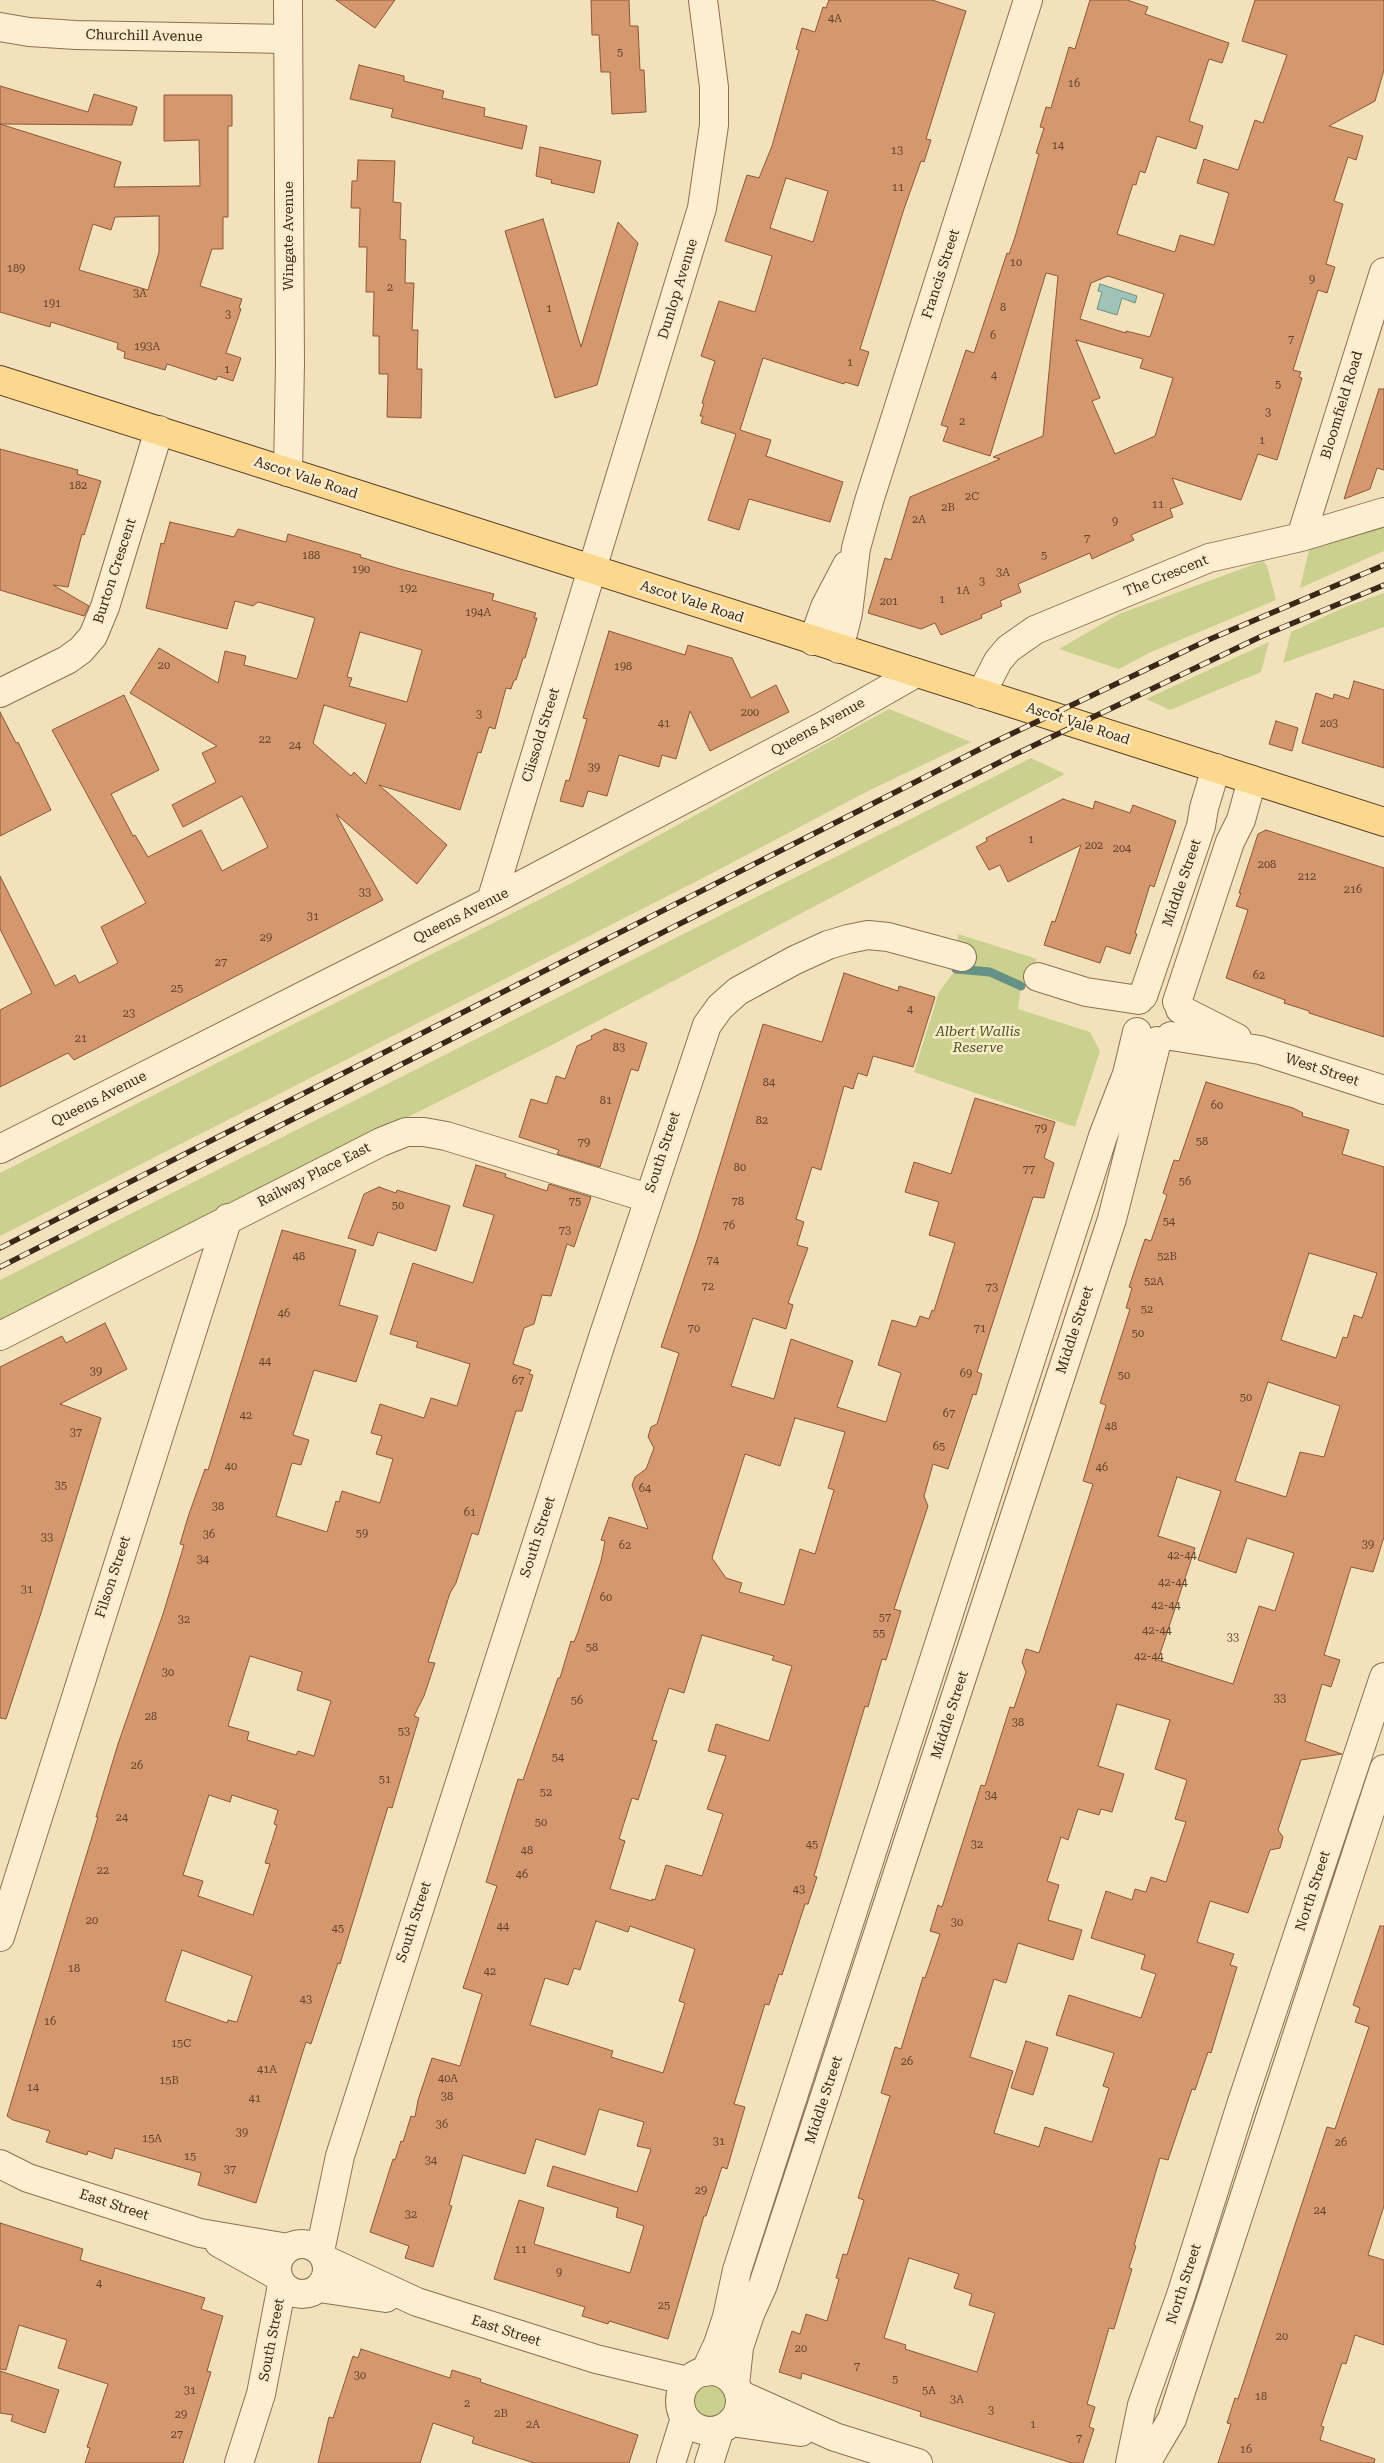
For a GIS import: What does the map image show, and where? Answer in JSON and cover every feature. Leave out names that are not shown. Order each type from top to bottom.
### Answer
[{"type":"main road","name":"Ascot Vale Road","points":[[0,380],[1384,822]]},
{"type":"street","name":"Wingate Avenue","points":[[288,0],[290,363],[288,472]]},
{"type":"street","name":"Dunlop Avenue","points":[[591,570],[702,208],[714,125],[714,87],[703,0]]},
{"type":"street","name":"Francis Street","points":[[814,641],[825,607],[856,548],[1028,0]]},
{"type":"street","name":"Churchill Avenue","points":[[0,27],[29,32],[76,35],[288,39]]},
{"type":"street","name":"Bloomfield Road","points":[[1301,537],[1384,272]]},
{"type":"street","name":"Burton Crescent","points":[[0,693],[67,660],[81,650],[93,636],[105,607],[159,430]]},
{"type":"street","name":"The Crescent","points":[[981,694],[998,661],[1008,649],[1035,630],[1209,558],[1301,537],[1384,512]]},
{"type":"street","name":"Francis Street","points":[[839,649],[848,613],[856,548]]},
{"type":"street","name":"Clissold Street","points":[[491,901],[591,570]]},
{"type":"street","name":"Queens Avenue","points":[[0,1149],[491,901],[825,725],[916,673]]},
{"type":"street","name":"Middle Street","points":[[670,2463],[690,2394],[718,2344],[727,2316],[737,2270],[1097,1155],[1147,1020],[1216,768]]},
{"type":"street","points":[[1147,1020],[1180,1024],[1178,1006],[1230,842],[1241,820],[1252,780]]},
{"type":"street","name":"South Street","points":[[308,2251],[648,1198],[707,1025],[720,1007],[738,991],[795,960],[828,945],[868,936],[912,942],[962,957]]},
{"type":"street","name":"West Street","points":[[1038,977],[1086,992],[1147,1020],[1260,1050],[1384,1090]]},
{"type":"street","name":"West Street","points":[[1147,1020],[1150,992],[1165,993],[1178,1006],[1260,1050]]},
{"type":"street","name":"Middle Street","points":[[737,2390],[739,2348],[750,2314],[763,2284],[1112,1219],[1147,1020]]},
{"type":"street","name":"Railway Place East","points":[[0,1336],[228,1218],[381,1142],[406,1132],[424,1132],[446,1136],[648,1198]]},
{"type":"street","name":"Filson Street","points":[[0,1937],[228,1218]]},
{"type":"street","name":"North Street","points":[[1130,2463],[1142,2405],[1181,2295],[1241,2105],[1384,1677]]},
{"type":"street","points":[[1146,2463],[1172,2418],[1384,1769]]},
{"type":"street","points":[[1241,2105],[1272,2116]]},
{"type":"street","name":"East Street","points":[[0,2164],[28,2178],[200,2233],[308,2251],[417,2302],[596,2359],[690,2394]]},
{"type":"street","name":"East Street","points":[[0,2175],[28,2178]]},
{"type":"street","name":"East Street","points":[[200,2233],[297,2286],[417,2302]]},
{"type":"street","points":[[308,2251],[327,2275],[297,2286],[279,2261],[308,2251]]},
{"type":"street","name":"South Street","points":[[239,2463],[297,2286]]},
{"type":"street","points":[[835,2437],[726,2426],[700,2430],[690,2394],[725,2376],[737,2390],[835,2437],[918,2463]]},
{"type":"street","points":[[709,2463],[726,2426],[739,2409],[737,2390]]},
{"type":"green space","points":[[1384,525],[1384,551],[1300,588],[1309,550]]},
{"type":"green space","points":[[1263,561],[1267,566],[1276,600],[1151,652],[1119,669],[1059,649],[1119,614]]},
{"type":"green space","points":[[1384,593],[1384,627],[1283,663],[1291,632],[1345,607]]},
{"type":"green space","points":[[1269,642],[1261,672],[1170,710],[1146,699]]},
{"type":"green space","points":[[889,709],[971,742],[870,790],[699,880],[0,1236],[0,1173],[570,884]]},
{"type":"green space","points":[[1031,758],[1065,774],[554,1044],[0,1321],[0,1280]]},
{"type":"green space","name":"Albert Wallis Reserve","points":[[958,934],[1037,959],[1021,986],[1018,1009],[1090,1032],[1100,1051],[1075,1127],[914,1072],[939,992],[956,969]]},
{"type":"green space","points":[[710,2384],[717,2385],[723,2389],[727,2395],[727,2409],[723,2415],[717,2419],[710,2420],[703,2419],[697,2415],[693,2409],[692,2402],[693,2395],[697,2389],[703,2385]]},
{"type":"water","points":[[1100,284],[1137,296],[1135,303],[1122,298],[1117,315],[1097,309],[1102,292],[1098,291]]},
{"type":"building","points":[[336,0],[395,0],[375,28]]},
{"type":"building","points":[[591,0],[629,0],[630,26],[638,26],[640,70],[644,70],[646,112],[612,114],[610,72],[601,72],[599,35],[592,35]]},
{"type":"building","points":[[829,0],[932,0],[966,11],[926,139],[931,140],[924,162],[921,161],[904,209],[860,349],[869,352],[858,386],[845,382],[844,384],[763,358],[740,430],[771,440],[766,456],[843,482],[830,522],[749,499],[739,530],[708,520],[736,434],[701,423],[703,416],[700,416],[704,404],[702,403],[715,361],[701,356],[719,301],[755,312],[772,256],[725,241],[747,175],[759,178],[772,146],[799,50],[796,49],[802,28],[815,32],[823,7],[826,8]],"holes":[[[786,178],[828,191],[813,242],[770,228]]]},
{"type":"building","points":[[1090,0],[1127,0],[1148,7],[1145,14],[1229,43],[1222,63],[1209,59],[1189,121],[1203,126],[1196,149],[1157,136],[1145,173],[1140,171],[1136,185],[1133,184],[1117,234],[1175,252],[1180,235],[1214,245],[1229,193],[1197,183],[1204,159],[1238,170],[1255,120],[1263,123],[1287,55],[1242,41],[1255,0],[1384,0],[1384,70],[1375,101],[1329,126],[1363,136],[1356,160],[1348,157],[1334,201],[1343,204],[1326,264],[1335,267],[1327,293],[1318,290],[1293,370],[1301,372],[1299,377],[1302,378],[1277,460],[1258,454],[1241,500],[1172,478],[1183,504],[1170,509],[1173,517],[1131,535],[1134,540],[1092,559],[1090,553],[1018,584],[1021,592],[1000,601],[1002,606],[981,615],[982,618],[941,635],[935,623],[921,629],[868,613],[885,558],[891,560],[910,497],[1000,459],[993,457],[1043,436],[1058,276],[1046,273],[990,456],[943,441],[948,427],[941,425],[966,350],[974,353],[1007,253],[1009,254],[1015,237],[1039,154],[1036,153],[1044,128],[1040,127],[1046,107],[1051,108],[1069,47],[1075,49]],"holes":[[[1108,276],[1164,294],[1150,337],[1126,331],[1126,333],[1080,319],[1091,283]],[[1076,340],[1143,359],[1140,368],[1173,378],[1155,436],[1115,454],[1092,401],[1100,398]]]},
{"type":"building","points":[[359,65],[404,76],[404,81],[444,91],[442,98],[485,108],[484,116],[527,126],[522,149],[391,117],[393,109],[350,99]]},
{"type":"building","points":[[0,86],[88,112],[94,94],[137,107],[132,125],[0,124]]},
{"type":"building","points":[[164,95],[232,95],[232,126],[228,126],[228,217],[223,217],[223,249],[212,249],[200,286],[242,299],[239,308],[241,309],[226,353],[241,358],[233,381],[218,376],[216,380],[167,364],[165,370],[124,358],[125,352],[117,349],[118,343],[51,322],[50,327],[0,312],[0,124],[121,162],[114,187],[200,186],[199,140],[164,141]],"holes":[[[159,216],[159,252],[148,290],[79,270],[93,224],[111,230],[115,217]]]},
{"type":"building","points":[[540,147],[601,161],[594,193],[551,183],[552,180],[536,176]]},
{"type":"building","points":[[358,160],[395,161],[393,202],[401,203],[400,239],[406,240],[405,283],[414,283],[412,330],[418,330],[417,369],[422,369],[421,418],[387,417],[388,374],[379,374],[379,336],[373,336],[374,292],[366,292],[367,247],[359,247],[360,208],[351,208],[352,181],[357,181]]},
{"type":"building","points":[[543,219],[581,347],[618,222],[638,243],[597,385],[555,398],[505,231]]},
{"type":"building","points":[[1379,389],[1384,389],[1384,470],[1377,468],[1370,489],[1344,499]]},
{"type":"building","points":[[0,449],[78,470],[77,474],[101,481],[84,535],[82,534],[68,587],[53,585],[89,606],[84,616],[0,590]]},
{"type":"building","points":[[170,522],[234,537],[238,529],[286,542],[288,534],[361,555],[360,557],[400,569],[494,594],[492,600],[536,613],[534,618],[537,618],[516,680],[514,680],[511,689],[506,688],[495,729],[489,727],[481,753],[478,752],[460,810],[379,785],[447,845],[417,884],[336,814],[383,900],[74,1060],[68,1053],[0,1087],[0,1010],[32,993],[0,929],[0,876],[55,986],[75,975],[79,983],[118,963],[101,927],[146,903],[52,730],[124,695],[159,770],[111,794],[133,836],[135,835],[148,857],[201,830],[222,871],[268,847],[242,796],[183,827],[172,805],[216,782],[202,753],[217,746],[130,693],[159,648],[218,683],[225,651],[246,656],[244,665],[297,679],[315,618],[258,602],[253,606],[235,601],[227,629],[146,608],[161,543],[164,544]],"holes":[[[360,632],[422,650],[407,702],[349,686],[352,678],[347,677]],[[324,705],[386,724],[366,784],[354,772],[351,776],[313,743]]]},
{"type":"building","points":[[609,631],[685,655],[688,645],[732,658],[751,698],[776,685],[789,712],[710,751],[690,711],[676,759],[662,755],[659,767],[619,755],[607,796],[588,791],[583,807],[560,801],[566,780],[569,781],[587,719],[583,718]]},
{"type":"building","points":[[1354,681],[1384,690],[1384,768],[1302,743],[1316,693],[1333,699],[1334,694],[1349,699]]},
{"type":"building","points":[[0,712],[16,743],[18,742],[51,810],[0,836]]},
{"type":"building","points":[[1276,721],[1298,728],[1292,751],[1269,744]]},
{"type":"building","points":[[1063,799],[1093,809],[1095,801],[1130,813],[1133,805],[1176,821],[1154,887],[1150,885],[1130,954],[1106,946],[1100,963],[1044,945],[1052,921],[1055,922],[1081,845],[1008,882],[1000,865],[989,870],[976,847],[987,841],[986,838]]},
{"type":"building","points":[[1266,830],[1384,868],[1384,1037],[1309,1013],[1309,1011],[1284,1003],[1285,1000],[1226,978],[1248,910],[1236,906],[1241,893],[1239,893],[1258,834]]},
{"type":"building","points":[[844,973],[898,991],[899,986],[935,997],[913,1067],[873,1056],[867,1076],[858,1073],[853,1089],[844,1086],[821,1170],[812,1167],[796,1219],[804,1222],[797,1245],[808,1248],[788,1303],[793,1305],[786,1329],[753,1318],[731,1386],[774,1399],[791,1339],[853,1361],[837,1407],[886,1422],[901,1373],[878,1365],[892,1320],[916,1327],[920,1316],[929,1319],[932,1310],[934,1311],[955,1243],[929,1235],[939,1202],[905,1192],[914,1162],[951,1174],[975,1098],[1055,1122],[1044,1158],[1054,1163],[1044,1198],[1033,1197],[977,1372],[982,1374],[976,1395],[973,1394],[948,1469],[933,1464],[924,1496],[928,1506],[894,1609],[901,1611],[886,1660],[882,1659],[868,1707],[865,1706],[814,1876],[817,1877],[808,1904],[805,1904],[782,1975],[779,1974],[769,2005],[765,2004],[734,2104],[745,2107],[727,2169],[722,2167],[706,2216],[704,2216],[668,2339],[609,2321],[608,2324],[582,2316],[585,2307],[494,2279],[519,2200],[544,2208],[534,2244],[630,2273],[644,2226],[616,2217],[618,2208],[547,2186],[553,2166],[637,2192],[651,2149],[637,2146],[644,2122],[599,2109],[585,2155],[536,2139],[525,2174],[463,2155],[449,2205],[452,2206],[433,2267],[405,2258],[409,2246],[370,2232],[393,2159],[395,2160],[401,2141],[403,2142],[411,2116],[415,2117],[418,2100],[432,2058],[460,2066],[482,1994],[463,1988],[497,1886],[486,1882],[518,1779],[523,1780],[558,1678],[560,1678],[571,1641],[574,1642],[578,1632],[601,1561],[605,1541],[601,1540],[609,1517],[648,1529],[632,1485],[635,1477],[646,1469],[654,1448],[648,1437],[651,1427],[657,1424],[679,1353],[661,1347],[698,1237],[763,1024],[822,1042]],"holes":[[[795,1418],[845,1432],[828,1488],[834,1490],[815,1554],[800,1549],[784,1605],[739,1592],[742,1583],[726,1578],[712,1558],[745,1454],[780,1466]],[[702,1635],[774,1656],[772,1660],[792,1666],[769,1741],[716,1724],[708,1751],[726,1756],[707,1809],[723,1814],[702,1876],[666,1865],[655,1900],[652,1899],[652,1901],[610,1889],[625,1841],[619,1839],[632,1798],[638,1800],[657,1741],[652,1740],[669,1688],[684,1693]],[[596,1921],[628,1932],[630,1926],[695,1949],[679,2001],[685,2003],[663,2073],[611,2057],[613,2051],[530,2025],[545,1978],[568,1985],[574,1968],[580,1970]]]},
{"type":"building","points":[[605,1029],[647,1043],[638,1071],[631,1069],[600,1167],[557,1154],[559,1150],[519,1137],[531,1099],[547,1104],[556,1076],[565,1079],[577,1046],[592,1039],[591,1036]]},
{"type":"building","points":[[1206,1082],[1293,1108],[1303,1113],[1302,1116],[1349,1130],[1342,1154],[1384,1167],[1384,1537],[1373,1572],[1351,1567],[1324,1655],[1340,1660],[1331,1687],[1322,1684],[1305,1741],[1342,1754],[1301,1760],[1278,1830],[1283,1837],[1280,1848],[1270,1850],[1248,1913],[1210,1901],[1197,1942],[1234,1954],[1230,1965],[1237,1967],[1211,2053],[1208,2052],[1195,2090],[1192,2089],[1168,2160],[1160,2158],[1134,2245],[1136,2246],[1129,2268],[1132,2269],[1114,2329],[1109,2328],[1087,2404],[1095,2407],[1089,2427],[1094,2429],[1083,2463],[1072,2463],[920,2416],[921,2412],[802,2373],[801,2379],[779,2372],[792,2331],[800,2334],[806,2314],[827,2321],[839,2279],[836,2278],[843,2254],[847,2255],[864,2200],[858,2198],[890,2096],[881,2093],[895,2047],[901,2049],[923,1977],[925,1978],[940,1934],[930,1931],[938,1905],[942,1907],[981,1785],[985,1786],[1010,1707],[1014,1708],[1026,1672],[1022,1662],[1026,1649],[1039,1653],[1093,1484],[1083,1481],[1106,1405],[1100,1403],[1130,1309],[1126,1308],[1132,1288],[1129,1287],[1145,1239],[1151,1241],[1167,1195],[1163,1193],[1174,1160],[1179,1161]],"holes":[[[1309,1253],[1377,1273],[1362,1318],[1354,1315],[1347,1338],[1343,1337],[1336,1358],[1281,1340]],[[1268,1382],[1340,1406],[1324,1457],[1300,1452],[1286,1497],[1235,1481]],[[1177,1477],[1221,1491],[1198,1560],[1236,1573],[1247,1538],[1294,1553],[1275,1611],[1259,1606],[1233,1684],[1158,1660],[1195,1548],[1158,1536]],[[1117,1704],[1170,1720],[1155,1769],[1187,1780],[1175,1819],[1186,1822],[1166,1882],[1151,1877],[1146,1892],[1135,1889],[1132,1900],[1106,1891],[1091,1938],[1145,1955],[1141,1969],[1156,1974],[1141,2018],[1069,1995],[1056,2035],[1114,2053],[1103,2086],[1109,2088],[1092,2142],[1045,2127],[1039,2147],[994,2133],[1013,2071],[970,2057],[994,1979],[1006,1983],[1018,1943],[1073,1960],[1082,1930],[1048,1920],[1059,1885],[1047,1881],[1061,1837],[1068,1840],[1078,1809],[1099,1815],[1101,1809],[1112,1812],[1124,1774],[1098,1766]],[[909,2258],[959,2274],[954,2288],[972,2294],[969,2305],[995,2313],[977,2372],[905,2349],[906,2345],[884,2338]]]},
{"type":"building","points":[[476,1165],[506,1174],[505,1177],[547,1191],[549,1184],[591,1197],[574,1247],[567,1244],[551,1296],[542,1295],[534,1324],[524,1328],[513,1364],[531,1370],[529,1374],[533,1375],[522,1411],[516,1411],[478,1535],[472,1533],[456,1583],[450,1593],[428,1662],[435,1663],[424,1696],[414,1716],[419,1718],[392,1808],[388,1807],[340,1964],[338,1963],[311,2044],[306,2042],[256,2203],[198,2185],[201,2173],[115,2148],[112,2159],[88,2151],[87,2155],[46,2142],[50,2131],[13,2120],[7,2116],[98,1817],[96,1817],[118,1744],[163,1614],[184,1545],[180,1544],[188,1517],[205,1469],[208,1470],[282,1230],[356,1250],[339,1305],[378,1316],[356,1382],[314,1370],[293,1435],[309,1440],[301,1465],[292,1463],[276,1516],[327,1532],[336,1501],[339,1502],[342,1491],[380,1503],[393,1459],[376,1454],[382,1436],[371,1433],[380,1404],[424,1418],[431,1398],[457,1406],[470,1364],[416,1347],[418,1342],[390,1334],[413,1263],[473,1283],[494,1215],[463,1206]],"holes":[[[250,1656],[302,1672],[297,1690],[331,1701],[314,1756],[298,1751],[296,1755],[247,1740],[249,1732],[228,1726]],[[209,1795],[230,1802],[232,1795],[278,1810],[274,1824],[277,1825],[265,1863],[270,1864],[253,1915],[198,1896],[203,1881],[183,1875]],[[182,1950],[252,1976],[237,2022],[228,2020],[227,2023],[165,2001]]]},
{"type":"building","points":[[379,1187],[396,1193],[397,1190],[450,1206],[436,1251],[378,1232],[373,1246],[348,1238],[364,1194]]},
{"type":"building","points":[[105,1323],[127,1369],[60,1404],[101,1418],[6,1719],[0,1718],[0,1367],[62,1336],[66,1343]]},
{"type":"building","points":[[1380,1926],[1384,1926],[1384,2206],[1368,2255],[1384,2260],[1384,2345],[1355,2335],[1346,2364],[1342,2363],[1321,2426],[1324,2427],[1320,2440],[1375,2459],[1374,2463],[1218,2463],[1231,2424],[1227,2423],[1235,2398],[1238,2399],[1327,2127],[1335,2129],[1369,2027],[1355,2022],[1360,2008],[1353,2005]]},
{"type":"building","points":[[1026,2041],[1048,2048],[1033,2095],[1011,2088]]},
{"type":"building","points":[[0,2223],[83,2249],[80,2260],[205,2298],[201,2309],[223,2316],[207,2371],[211,2372],[183,2463],[85,2463],[90,2448],[87,2447],[108,2384],[58,2368],[67,2340],[19,2325],[6,2370],[0,2369]]},
{"type":"building","points":[[361,2349],[450,2378],[452,2370],[481,2379],[480,2382],[638,2435],[629,2463],[534,2463],[472,2443],[474,2437],[433,2423],[420,2463],[318,2463],[329,2417],[333,2418],[353,2356],[358,2358]]},
{"type":"building","points":[[0,2371],[59,2390],[45,2433],[11,2421],[13,2415],[0,2413]]},
{"type":"waterway","points":[[956,969],[990,972],[1021,986]]},
{"type":"railway","points":[[0,1248],[986,746],[1208,640],[1384,565]]},
{"type":"railway","points":[[0,1267],[1016,754],[1262,636],[1384,585]]}]
